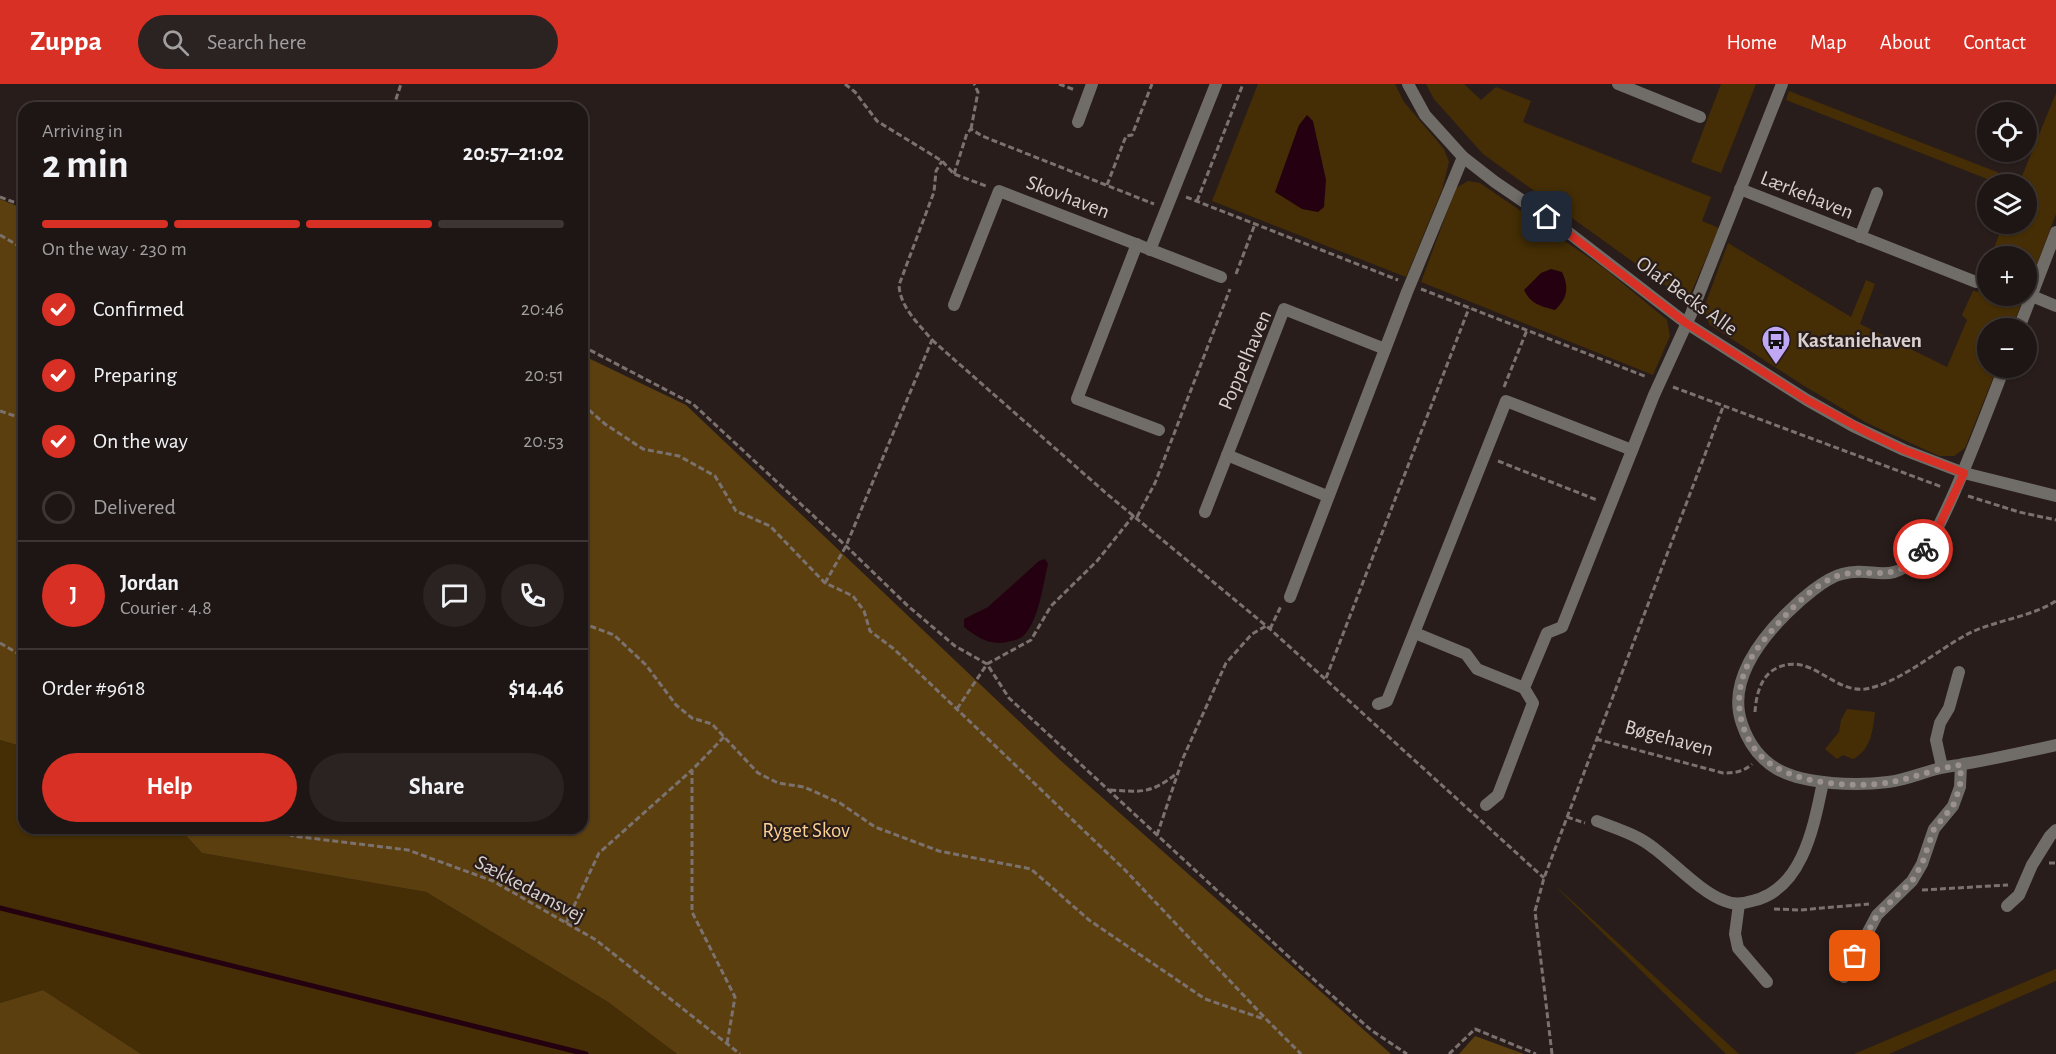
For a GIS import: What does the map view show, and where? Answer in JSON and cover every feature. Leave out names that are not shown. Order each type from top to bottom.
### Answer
[{"type":"street","points":[[1078,122],[1092,84]]},
{"type":"street","points":[[1150,250],[1216,84]]},
{"type":"street","name":"Olaf Becks Alle","points":[[1408,84],[1425,114],[1463,157],[1564,229],[1686,323],[1807,400],[1853,426],[1904,450],[1964,473],[2056,496]]},
{"type":"street","points":[[1618,84],[1700,117]]},
{"type":"street","name":"Lærkehaven","points":[[1686,323],[1782,84]]},
{"type":"street","points":[[1290,597],[1327,496],[1463,157]]},
{"type":"street","name":"Lærkehaven","points":[[1740,189],[1976,282]]},
{"type":"street","name":"Skovhaven","points":[[954,305],[999,191],[1150,250],[1228,277]]},
{"type":"street","name":"Lærkehaven","points":[[1860,237],[1877,194]]},
{"type":"street","points":[[2037,283],[2056,232]]},
{"type":"street","points":[[1137,244],[1077,399],[1159,430]]},
{"type":"street","points":[[2037,298],[2056,306]]},
{"type":"street","name":"Poppelhaven","points":[[1205,512],[1284,309],[1385,349]]},
{"type":"street","points":[[1524,688],[1547,633],[1562,627],[1632,450],[1686,323]]},
{"type":"street","name":"Bøgehaven","points":[[2000,378],[1964,473],[1939,526],[1920,555],[1896,572],[1842,574],[1825,582],[1788,612],[1755,652],[1743,675],[1738,698],[1741,720],[1748,740],[1761,757],[1778,769],[1823,782],[1862,785],[1891,782],[1942,767],[2056,745]]},
{"type":"street","points":[[1378,704],[1387,701],[1506,401],[1632,450]]},
{"type":"street","points":[[1227,455],[1327,496]]},
{"type":"street","points":[[1414,633],[1466,654],[1478,669],[1524,688],[1533,703],[1498,795],[1486,805]]},
{"type":"street","points":[[1942,767],[1936,740],[1940,723],[1949,708],[1959,672]]},
{"type":"street","points":[[1844,977],[1877,915],[1912,881],[1922,864],[1934,829],[1953,806],[1960,787],[1961,765]]},
{"type":"street","points":[[1597,821],[1632,834],[1653,847],[1697,884],[1724,901],[1739,904],[1763,899],[1782,885],[1798,864],[1813,828],[1823,782]]},
{"type":"street","points":[[2007,906],[2019,894],[2050,836],[2056,830]]},
{"type":"street","points":[[1739,904],[1735,934],[1738,948],[1767,982]]},
{"type":"path","points":[[395,102],[401,84]]},
{"type":"path","points":[[845,84],[855,92],[877,121],[942,161],[954,174],[999,191]]},
{"type":"path","points":[[855,84],[855,92]]},
{"type":"path","points":[[954,174],[967,133],[971,129],[978,92],[974,84]]},
{"type":"path","points":[[1107,185],[1126,136],[1132,135],[1152,84]]},
{"type":"path","points":[[1197,201],[1243,84]]},
{"type":"path","points":[[971,129],[982,136],[1167,209]]},
{"type":"path","points":[[942,161],[936,171],[934,192],[899,285],[900,297],[904,304],[932,340],[1098,486],[1270,629],[1544,878]]},
{"type":"path","points":[[1172,192],[1723,407],[1954,492],[2019,512],[2056,520]]},
{"type":"path","points":[[0,197],[18,204]]},
{"type":"path","points":[[1228,277],[1255,224]]},
{"type":"path","points":[[0,235],[18,246]]},
{"type":"path","points":[[957,709],[987,664],[1031,640],[1051,606],[1097,561],[1135,516],[1155,483],[1230,289]]},
{"type":"path","points":[[1325,679],[1469,308]]},
{"type":"path","points":[[1506,401],[1502,390],[1527,330]]},
{"type":"path","points":[[825,583],[846,546],[932,340]]},
{"type":"path","points":[[588,349],[693,404],[908,606],[955,646],[987,664],[1009,698],[1303,970],[1371,1030],[1407,1054]]},
{"type":"path","points":[[1552,1054],[1535,911],[1544,878],[1723,407]]},
{"type":"path","points":[[588,409],[605,424],[643,449],[679,456],[715,476],[736,511],[770,526],[825,583],[853,596],[864,611],[870,631],[894,649],[1125,870],[1301,1054]]},
{"type":"path","points":[[0,411],[18,417]]},
{"type":"path","points":[[1485,456],[1610,505]]},
{"type":"path","points":[[1270,629],[1281,606],[1290,597]]},
{"type":"path","points":[[1754,718],[1756,699],[1762,682],[1774,669],[1792,663],[1814,668],[1844,686],[1863,689],[1885,684],[1967,634],[2056,602]]},
{"type":"path","points":[[588,625],[614,635],[646,665],[676,705],[692,717],[712,724],[758,773],[778,783],[804,787],[840,803],[875,827],[939,851],[1031,869],[1089,920],[1205,999],[1266,1019]]},
{"type":"path","points":[[1157,835],[1178,772],[1226,663],[1252,634],[1266,626]]},
{"type":"path","points":[[0,643],[18,654]]},
{"type":"path","points":[[566,924],[598,854],[692,770],[724,737]]},
{"type":"path","name":"Bøgehaven","points":[[1596,739],[1723,774],[1746,770],[1761,757]]},
{"type":"path","points":[[692,770],[692,912],[735,997],[727,1044]]},
{"type":"path","points":[[1109,790],[1152,790],[1178,772]]},
{"type":"path","name":"Sækkedamsvej","points":[[288,834],[408,850],[493,881],[596,940],[740,1054]]},
{"type":"path","points":[[1902,891],[2023,884]]},
{"type":"path","points":[[1763,899],[1768,908],[1800,910],[1891,902]]},
{"type":"path","points":[[1449,1054],[1475,1029],[1536,1054]]},
{"type":"shaded area","points":[[1258,84],[1395,84],[1404,102],[1444,149],[1449,162],[1442,190],[1406,277],[1212,201]]},
{"type":"shaded area","points":[[1426,84],[1464,84],[1481,100],[1496,87],[1531,101],[1523,122],[1711,197],[1702,221],[1719,228],[1691,293],[1682,297],[1483,154],[1434,99]]},
{"type":"shaded area","points":[[1721,84],[1756,84],[1721,173],[1691,162]]},
{"type":"shaded area","points":[[1789,91],[2002,174],[1977,175],[1786,100]]},
{"type":"shaded area","points":[[2056,93],[2056,214],[2037,264],[2037,246],[1995,246],[1999,234],[2037,234],[2037,174],[2023,174],[2028,162],[2037,162],[2037,139]]},
{"type":"shaded area","points":[[1307,115],[1313,121],[1326,180],[1324,207],[1318,212],[1302,209],[1275,192],[1299,125]]},
{"type":"shaded area","points":[[1468,181],[1480,183],[1604,268],[1667,320],[1670,336],[1653,375],[1421,282],[1456,188]]},
{"type":"shaded area","points":[[1728,243],[1851,317],[1866,280],[1875,284],[1860,324],[1947,367],[1967,320],[1962,315],[1973,291],[1977,292],[1977,306],[2020,306],[2016,318],[1977,318],[1977,378],[1993,378],[1965,448],[1954,456],[1939,456],[1865,422],[1710,325],[1703,310]]},
{"type":"shaded area","points":[[1551,269],[1562,272],[1566,283],[1565,297],[1555,310],[1537,304],[1524,290],[1541,273]]},
{"type":"shaded area","points":[[1045,559],[1048,564],[1040,601],[1033,620],[1023,636],[1004,643],[991,642],[980,638],[964,627],[964,619],[988,607],[1039,561]]},
{"type":"shaded area","points":[[1847,709],[1875,712],[1872,732],[1867,745],[1859,755],[1853,759],[1843,755],[1837,759],[1825,749],[1839,732],[1841,720]]},
{"type":"shaded area","points":[[0,740],[18,745],[18,834],[185,834],[202,853],[426,892],[608,1002],[677,1054],[141,1054],[43,990],[0,1003]]},
{"type":"shaded area","points":[[1553,884],[1569,898],[1739,1054],[1726,1054]]},
{"type":"shaded area","points":[[2056,969],[2056,981],[1889,1054],[1854,1054]]},
{"type":"green space","points":[[0,199],[18,206],[18,745],[0,740]]},
{"type":"green space","name":"Ryget Skov","points":[[588,358],[686,405],[1060,760],[1391,1054],[677,1054],[608,1002],[426,892],[202,853],[185,834],[588,834]]},
{"type":"green space","points":[[43,990],[141,1054],[0,1054],[0,1003]]},
{"type":"green space","points":[[1475,1036],[1524,1054],[1459,1054]]},
{"type":"waterway","points":[[0,908],[586,1054]]},
{"type":"way so far","points":[[1855,956],[1877,915],[1912,881],[1922,864],[1934,829],[1953,806],[1960,787],[1961,765],[1942,767],[1891,782],[1862,785],[1823,782],[1796,776],[1778,769],[1761,757],[1748,740],[1741,720],[1738,698],[1743,675],[1755,652],[1788,612],[1825,582],[1842,574],[1896,572],[1920,555],[1923,549]]},
{"type":"place","name":"Kastaniehaven","points":[[1776,366]]},
{"type":"route","points":[[1547,217],[1686,323],[1807,400],[1853,426],[1904,450],[1964,473],[1939,526],[1923,549]]}]
